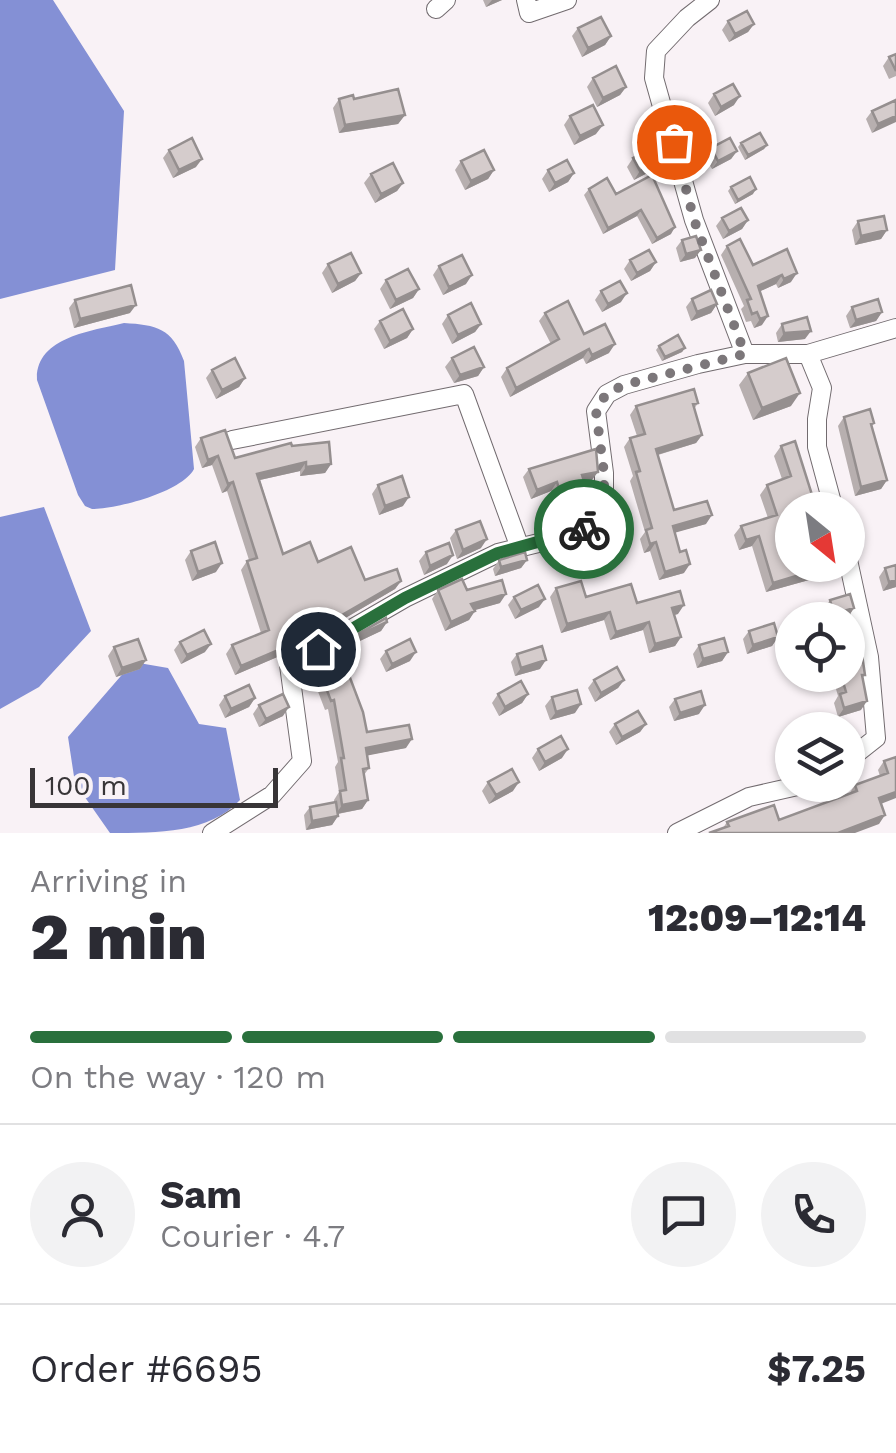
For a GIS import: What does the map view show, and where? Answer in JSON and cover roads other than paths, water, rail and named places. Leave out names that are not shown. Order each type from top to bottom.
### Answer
[{"type":"street","points":[[526,0],[529,13],[567,0]]},
{"type":"street","points":[[710,0],[656,51],[654,78],[685,191],[745,354]]},
{"type":"street","points":[[212,833],[272,795],[302,761],[289,666],[405,598],[498,553],[579,533],[604,514],[604,473],[596,411],[606,394],[624,385],[745,354],[808,354],[896,328]]},
{"type":"street","points":[[808,354],[822,388],[816,419],[817,447],[829,492]]},
{"type":"street","points":[[232,440],[464,394],[520,548]]},
{"type":"street","points":[[853,582],[871,669],[876,738],[865,747]]},
{"type":"street","points":[[677,833],[748,797],[775,791]]},
{"type":"water","points":[[0,0],[53,0],[124,111],[115,270],[0,299]]},
{"type":"water","points":[[124,323],[162,330],[179,350],[184,361],[194,469],[163,492],[92,509],[78,495],[37,380],[39,366],[45,354],[68,338]]},
{"type":"water","points":[[44,507],[91,631],[39,687],[0,709],[0,517]]},
{"type":"water","points":[[133,662],[168,668],[199,724],[226,728],[240,800],[228,811],[182,829],[110,833],[75,783],[68,737]]}]
